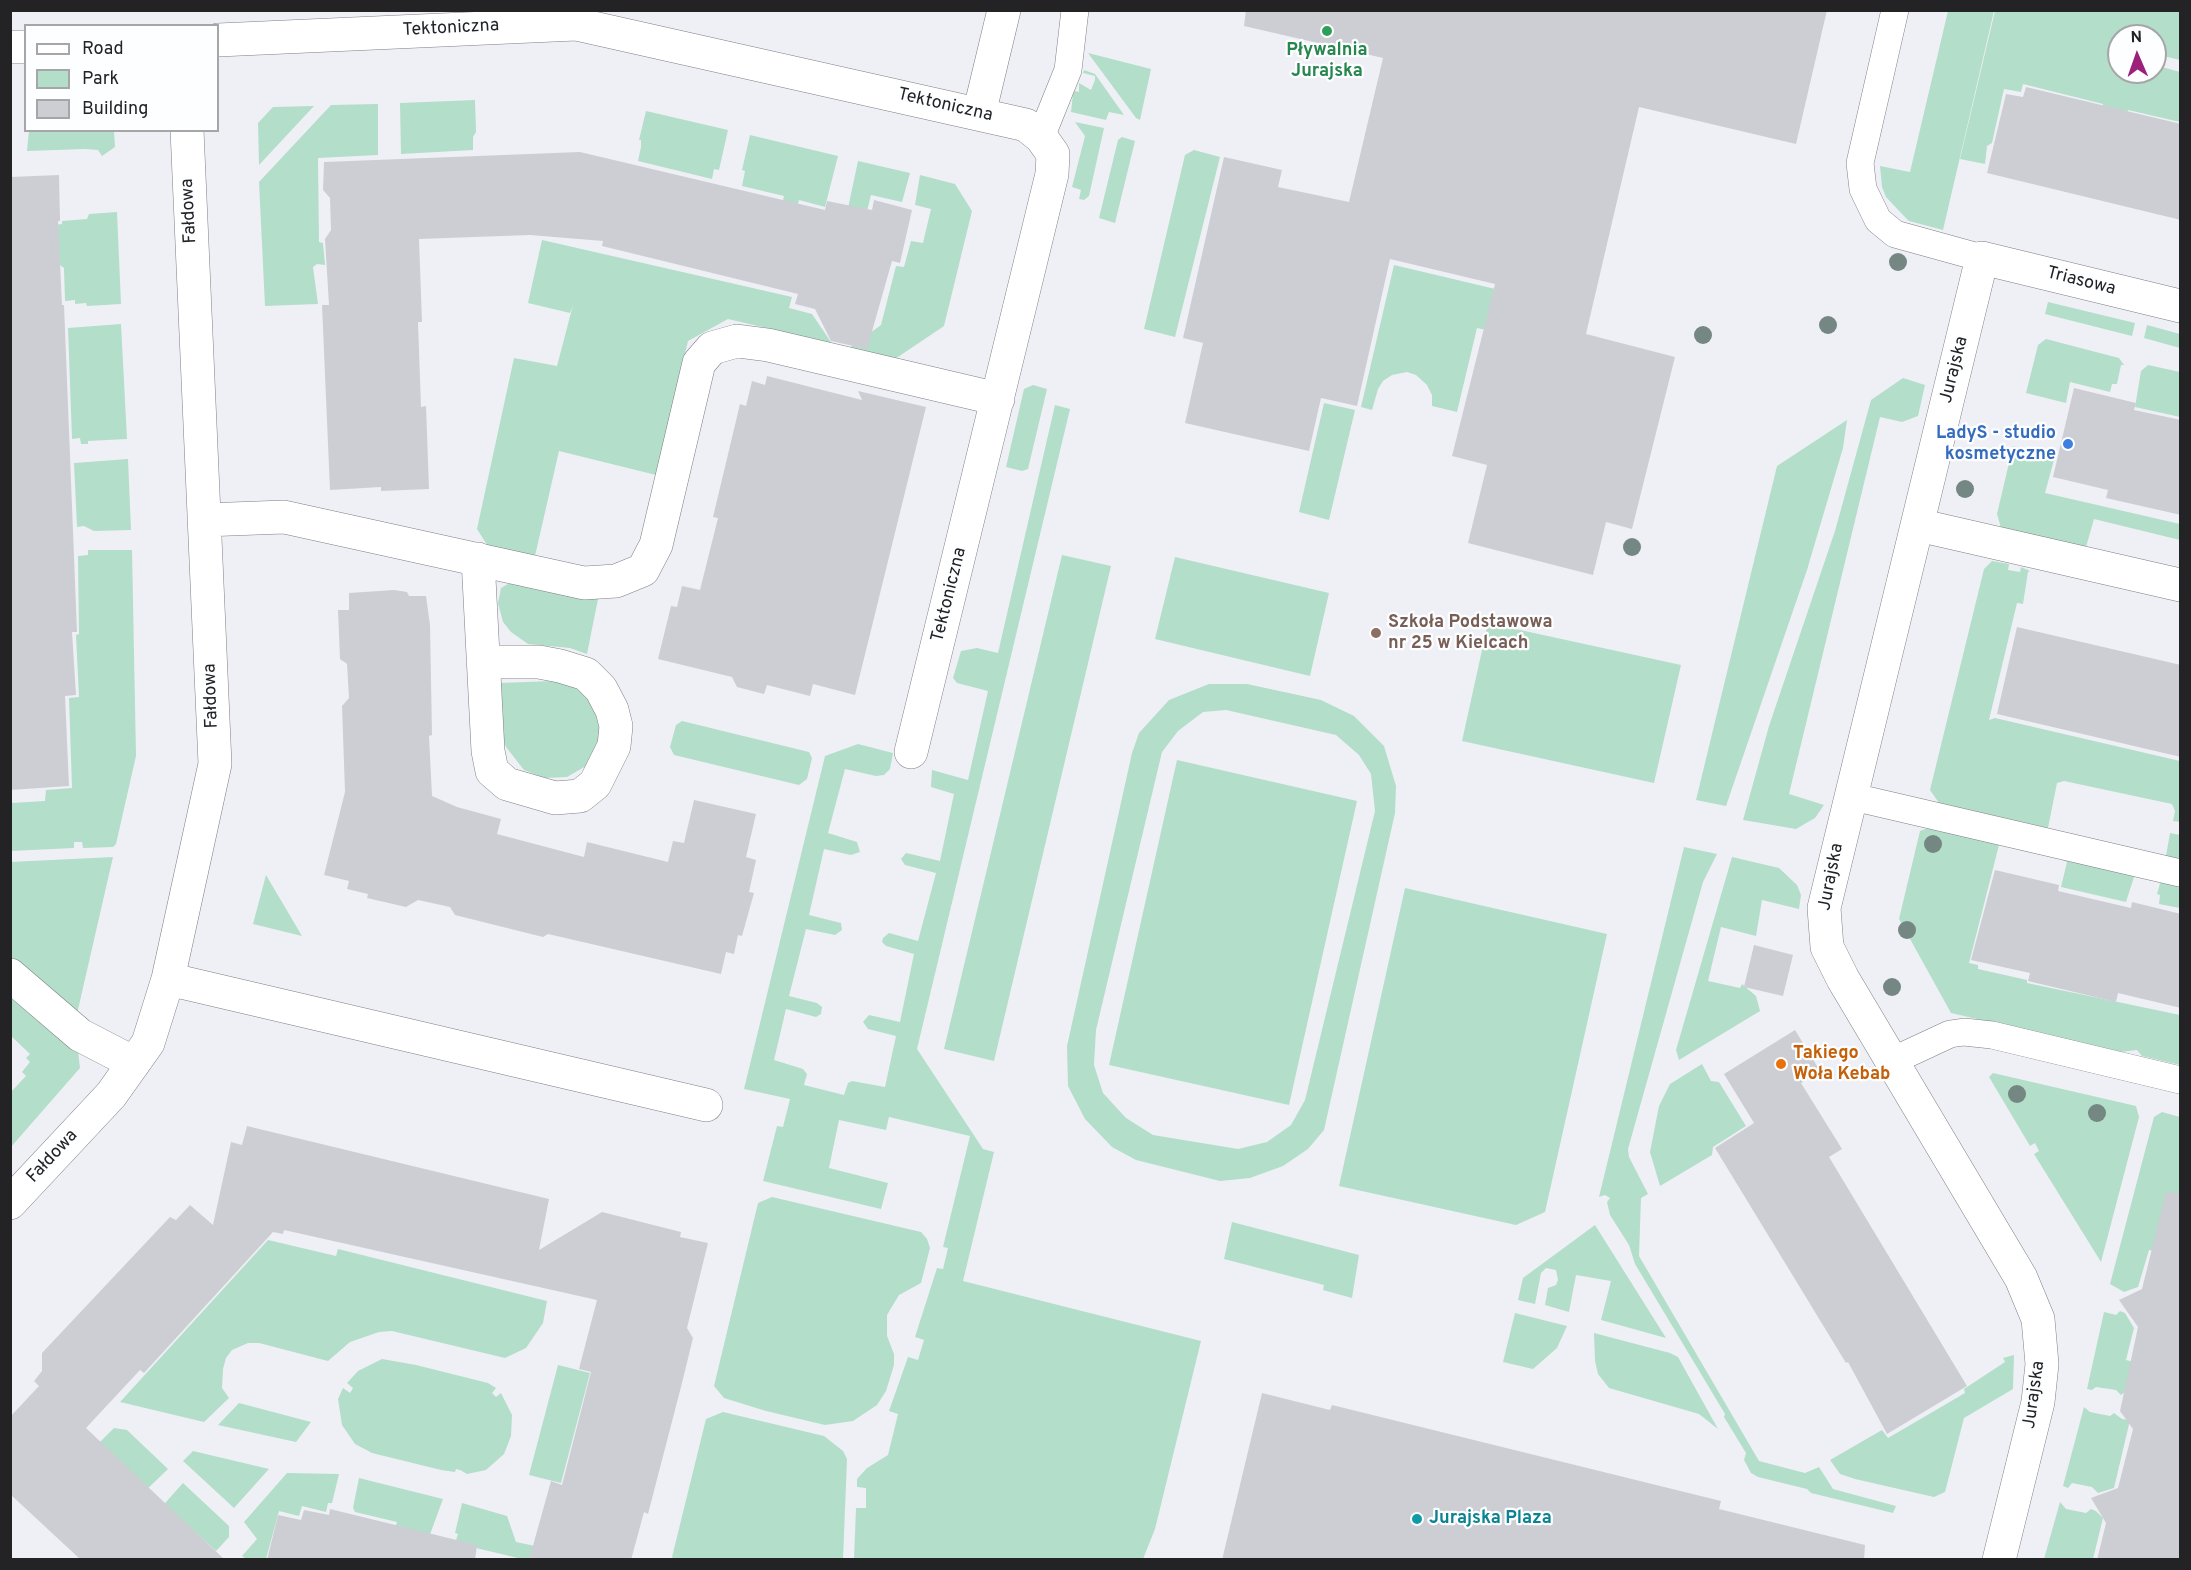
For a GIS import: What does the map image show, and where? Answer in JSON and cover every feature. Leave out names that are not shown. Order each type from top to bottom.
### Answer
[{"type":"street","points":[[980,114],[1004,10]]},
{"type":"street","name":"Tektoniczna","points":[[219,40],[302,23],[597,26],[1026,125],[1041,137],[1053,153],[1052,174],[911,752]]},
{"type":"street","name":"Fałdowa","points":[[10,1203],[111,1095],[148,1043],[168,979],[215,764],[187,132]]},
{"type":"street","name":"Triasowa","points":[[1982,258],[2181,306]]},
{"type":"street","name":"Jurajska","points":[[1982,258],[1827,888],[1824,928],[1827,947],[1843,979],[2021,1278],[2037,1319],[2042,1364],[2038,1402],[1999,1560]]},
{"type":"street","points":[[204,520],[284,517],[584,583],[616,581],[643,570],[656,545],[699,363],[712,348],[737,341],[768,345],[998,399]]},
{"type":"street","points":[[1918,525],[2181,585]]},
{"type":"street","points":[[478,559],[483,662],[488,751],[492,771],[507,784],[555,798],[579,796],[595,784],[608,764],[614,746],[616,726],[612,710],[601,689],[586,674],[560,666],[539,662],[483,662]]},
{"type":"street","points":[[10,975],[80,1035],[134,1063]]},
{"type":"street","points":[[168,979],[706,1105]]},
{"type":"lane","points":[[1041,137],[1068,70],[1075,10]]},
{"type":"lane","points":[[1895,10],[1860,163],[1863,189],[1878,220],[1895,234],[1982,258]]},
{"type":"lane","points":[[1849,796],[2181,873]]},
{"type":"lane","points":[[1892,1061],[1950,1034],[1964,1032],[1992,1035],[2181,1080]]},
{"type":"green space","points":[[1948,11],[1994,11],[1943,230],[1909,221],[1902,214],[1886,197],[1882,187],[1880,166],[1910,172]]},
{"type":"green space","points":[[1995,11],[2180,11],[2180,60],[2167,57],[2167,24],[2107,24],[2107,84],[2167,84],[2167,68],[2180,72],[2180,122],[2128,110],[2125,119],[2101,113],[2103,104],[2023,84],[2021,92],[2004,89],[1992,143],[1987,146],[1985,164],[1960,159]]},
{"type":"green space","points":[[1088,53],[1151,69],[1140,120],[1136,118]]},
{"type":"green space","points":[[1084,70],[1095,74],[1124,115],[1109,112],[1106,120],[1071,112],[1073,94],[1075,91],[1079,92],[1079,83],[1091,90],[1095,80],[1095,76],[1083,73]]},
{"type":"green space","points":[[475,100],[476,132],[473,137],[473,150],[401,154],[400,103]]},
{"type":"green space","points":[[378,104],[378,155],[318,158],[319,242],[323,243],[325,265],[317,264],[313,267],[318,304],[265,306],[259,182],[331,105]]},
{"type":"green space","points":[[314,106],[259,165],[258,123],[273,107]]},
{"type":"green space","points":[[646,111],[728,130],[719,170],[714,169],[712,179],[638,161],[641,147],[641,140],[639,140]]},
{"type":"green space","points":[[1075,122],[1104,128],[1089,196],[1084,200],[1079,199],[1081,190],[1072,187],[1085,136]]},
{"type":"green space","points":[[29,132],[114,132],[115,147],[102,156],[98,150],[85,149],[27,151]]},
{"type":"green space","points":[[750,135],[838,156],[825,207],[799,200],[797,208],[782,205],[784,196],[742,186],[745,171],[742,170]]},
{"type":"green space","points":[[1122,137],[1135,141],[1115,223],[1099,218],[1118,140]]},
{"type":"green space","points":[[1194,150],[1220,157],[1175,337],[1144,329],[1185,155]]},
{"type":"green space","points":[[858,161],[910,173],[902,202],[871,195],[866,215],[848,208]]},
{"type":"green space","points":[[920,175],[955,184],[972,211],[944,326],[892,361],[845,351],[881,325],[896,266],[904,267],[911,241],[923,243],[931,209],[915,205]]},
{"type":"green space","points":[[117,212],[121,304],[87,306],[86,303],[75,304],[75,300],[65,301],[64,268],[56,262],[55,225],[62,224],[62,221],[87,219],[89,214]]},
{"type":"green space","points":[[542,240],[792,297],[789,308],[812,314],[835,348],[801,336],[728,319],[688,341],[656,475],[559,451],[535,556],[489,548],[477,529],[514,358],[557,366],[573,305],[570,313],[528,303]]},
{"type":"green space","points":[[1394,265],[1508,292],[1498,333],[1477,328],[1457,412],[1432,406],[1432,395],[1427,385],[1416,375],[1407,372],[1392,375],[1383,381],[1378,389],[1372,410],[1361,407]]},
{"type":"green space","points":[[2048,302],[2135,323],[2132,336],[2045,314]]},
{"type":"green space","points":[[121,324],[127,439],[88,441],[88,444],[81,444],[80,438],[72,439],[68,328]]},
{"type":"green space","points":[[2147,325],[2180,334],[2180,348],[2144,338]]},
{"type":"green space","points":[[2046,339],[2119,358],[2124,365],[2121,365],[2117,384],[2112,384],[2110,392],[2070,382],[2066,403],[2026,393],[2038,345]]},
{"type":"green space","points":[[2148,365],[2180,372],[2180,417],[2135,407],[2141,371]]},
{"type":"green space","points":[[1903,378],[1925,385],[1918,416],[1902,422],[1880,417],[1789,794],[1824,805],[1815,818],[1796,829],[1743,820],[1769,726],[1835,531],[1871,400]]},
{"type":"green space","points":[[1033,385],[1047,389],[1028,469],[1022,471],[1006,467],[1024,389]]},
{"type":"green space","points":[[1324,403],[1355,410],[1329,520],[1299,512]]},
{"type":"green space","points":[[1055,405],[1070,409],[917,1049],[983,1149],[994,1152],[963,1281],[1201,1341],[1155,1529],[1143,1559],[854,1559],[856,1508],[866,1508],[866,1488],[857,1487],[857,1479],[867,1468],[888,1455],[898,1414],[889,1411],[908,1357],[918,1360],[924,1340],[915,1337],[937,1268],[943,1269],[948,1248],[943,1247],[970,1136],[889,1117],[886,1130],[839,1120],[829,1168],[888,1183],[881,1209],[763,1181],[777,1126],[783,1127],[790,1099],[744,1089],[825,756],[858,744],[893,753],[890,769],[884,775],[876,776],[845,769],[828,833],[857,842],[860,852],[851,855],[824,849],[809,915],[841,923],[842,930],[835,935],[806,929],[789,996],[817,1003],[822,1007],[821,1014],[816,1017],[786,1009],[774,1060],[803,1069],[807,1074],[804,1085],[844,1095],[848,1083],[852,1081],[885,1087],[896,1036],[868,1029],[863,1022],[869,1015],[900,1022],[914,954],[886,946],[882,942],[889,933],[918,941],[936,873],[905,865],[901,859],[906,853],[940,861],[954,794],[931,787],[932,770],[968,780],[988,691],[957,683],[953,678],[961,651],[977,648],[998,653]]},
{"type":"green space","points":[[1847,420],[1843,448],[1807,570],[1726,806],[1696,800],[1777,466]]},
{"type":"green space","points":[[2013,446],[2055,456],[2045,493],[2180,524],[2180,540],[2094,519],[2086,547],[2001,528],[1997,514]]},
{"type":"green space","points":[[128,459],[131,530],[94,531],[84,526],[77,527],[74,463]]},
{"type":"green space","points":[[88,550],[132,550],[136,756],[116,844],[113,847],[83,848],[82,842],[74,842],[74,848],[11,851],[11,803],[45,801],[46,790],[72,788],[69,698],[79,697],[76,635],[79,634],[78,556],[88,555]]},
{"type":"green space","points":[[1062,555],[1111,566],[994,1061],[944,1049]]},
{"type":"green space","points":[[1175,557],[1329,593],[1310,676],[1155,639]]},
{"type":"green space","points":[[1992,561],[2009,564],[2008,570],[2020,572],[2021,567],[2030,571],[2023,604],[2017,603],[1989,720],[1995,718],[2180,761],[2180,822],[2173,821],[2175,811],[2172,804],[2064,781],[2057,783],[2048,828],[1939,803],[1930,790],[1984,569]]},
{"type":"green space","points":[[513,581],[598,599],[587,654],[570,648],[528,644],[511,632],[503,622],[498,603],[501,588]]},
{"type":"green space","points":[[1488,623],[1681,665],[1654,783],[1462,741]]},
{"type":"green space","points":[[554,681],[570,685],[585,694],[598,713],[600,735],[593,757],[586,766],[567,777],[544,778],[524,770],[506,747],[502,736],[499,683]]},
{"type":"green space","points":[[1209,684],[1247,684],[1321,700],[1354,716],[1384,746],[1396,786],[1395,813],[1324,1130],[1308,1149],[1283,1166],[1250,1178],[1220,1181],[1136,1160],[1112,1147],[1085,1119],[1068,1086],[1067,1046],[1132,753],[1139,733],[1169,700]],"holes":[[[1226,710],[1336,735],[1359,755],[1371,774],[1375,811],[1305,1100],[1291,1125],[1267,1142],[1238,1149],[1153,1135],[1126,1118],[1103,1093],[1094,1065],[1096,1030],[1162,752],[1178,731],[1203,712]]]},
{"type":"green space","points":[[682,721],[809,752],[812,758],[807,779],[799,785],[674,755],[670,747],[676,725]]},
{"type":"green space","points":[[1177,760],[1357,801],[1289,1105],[1109,1065]]},
{"type":"green space","points":[[1933,826],[2041,852],[2042,855],[1999,845],[1969,963],[1978,965],[1978,969],[2027,980],[2027,983],[2180,1015],[2180,1065],[2142,1056],[2137,1050],[2120,1052],[1951,1013],[1899,919],[1920,831]]},
{"type":"green space","points":[[2170,833],[2180,835],[2180,859],[2166,856]]},
{"type":"green space","points":[[1684,847],[1717,854],[1703,882],[1628,1149],[1629,1157],[1648,1194],[1641,1198],[1639,1256],[1759,1461],[1805,1473],[1819,1467],[1833,1489],[1896,1506],[1893,1513],[1811,1493],[1807,1489],[1758,1477],[1751,1473],[1744,1460],[1746,1453],[1724,1417],[1725,1414],[1635,1264],[1629,1245],[1610,1215],[1607,1202],[1610,1198],[1605,1195],[1599,1197]]},
{"type":"green space","points":[[113,857],[77,1014],[11,964],[10,862]]},
{"type":"green space","points":[[1732,857],[1779,868],[1797,885],[1801,895],[1799,909],[1762,900],[1756,936],[1721,927],[1708,981],[1740,988],[1742,984],[1756,996],[1760,1011],[1679,1060],[1676,1050]]},
{"type":"green space","points":[[2065,857],[2137,873],[2138,877],[2134,877],[2126,902],[2061,887],[2067,862],[2062,860]]},
{"type":"green space","points":[[266,875],[302,936],[253,924]]},
{"type":"green space","points":[[2161,880],[2180,884],[2180,908],[2159,904],[2160,895],[2157,894]]},
{"type":"green space","points":[[1405,888],[1607,934],[1545,1212],[1516,1225],[1339,1186]]},
{"type":"green space","points":[[11,989],[78,1051],[80,1068],[11,1147],[11,1092],[26,1076],[22,1072],[30,1062],[26,1058],[30,1054],[11,1036]]},
{"type":"green space","points":[[1702,1064],[1711,1081],[1719,1082],[1746,1126],[1713,1147],[1712,1155],[1660,1186],[1650,1152],[1659,1106],[1670,1084]]},
{"type":"green space","points":[[1993,1073],[2136,1106],[2139,1117],[2101,1262],[2034,1154],[2039,1151],[2035,1143],[2030,1146],[1989,1077]]},
{"type":"green space","points":[[2162,1112],[2180,1117],[2180,1257],[2149,1250],[2138,1287],[2124,1292],[2110,1284],[2154,1117]]},
{"type":"green space","points":[[772,1197],[921,1232],[927,1239],[930,1248],[921,1283],[899,1295],[887,1315],[887,1336],[894,1354],[894,1365],[886,1391],[877,1405],[853,1421],[825,1425],[766,1411],[724,1398],[714,1386],[758,1203]]},
{"type":"green space","points":[[1232,1222],[1359,1255],[1352,1298],[1323,1290],[1324,1285],[1224,1259]]},
{"type":"green space","points":[[1595,1225],[1666,1338],[1601,1320],[1611,1281],[1576,1275],[1569,1312],[1545,1305],[1548,1288],[1556,1285],[1558,1280],[1556,1270],[1546,1268],[1541,1273],[1535,1304],[1518,1300],[1523,1278]]},
{"type":"green space","points":[[268,1240],[336,1256],[338,1249],[547,1301],[543,1323],[526,1348],[505,1358],[392,1331],[379,1332],[350,1342],[328,1361],[259,1343],[248,1343],[232,1350],[226,1358],[222,1388],[229,1398],[204,1422],[120,1402]]},
{"type":"green space","points":[[2120,1311],[2125,1313],[2134,1328],[2126,1360],[2134,1362],[2128,1390],[2121,1395],[2116,1390],[2096,1387],[2092,1390],[2087,1389],[2104,1312],[2116,1315]]},
{"type":"green space","points":[[1515,1313],[1567,1326],[1557,1348],[1533,1369],[1503,1362]]},
{"type":"green space","points":[[1594,1333],[1678,1357],[1718,1429],[1699,1414],[1609,1388],[1598,1374]]},
{"type":"green space","points":[[2014,1355],[2013,1389],[1964,1418],[1945,1492],[1934,1497],[1855,1479],[1840,1474],[1830,1460],[1882,1430],[1888,1438],[1965,1393],[1964,1389],[2005,1362],[2003,1358]]},
{"type":"green space","points":[[382,1359],[488,1383],[496,1388],[492,1393],[496,1397],[501,1393],[512,1415],[511,1436],[504,1454],[486,1470],[467,1474],[456,1469],[455,1472],[441,1470],[372,1453],[355,1444],[342,1425],[338,1399],[343,1388],[350,1393],[353,1388],[347,1383],[358,1371]]},
{"type":"green space","points":[[558,1365],[590,1373],[561,1483],[529,1475]]},
{"type":"green space","points":[[239,1403],[311,1422],[296,1442],[218,1425]]},
{"type":"green space","points":[[2084,1407],[2090,1412],[2110,1416],[2114,1413],[2122,1419],[2130,1420],[2114,1488],[2098,1493],[2092,1487],[2072,1483],[2068,1488],[2063,1486]]},
{"type":"green space","points":[[723,1412],[824,1436],[843,1451],[847,1459],[843,1559],[674,1559],[672,1557],[706,1419]]},
{"type":"green space","points":[[114,1428],[127,1430],[168,1469],[141,1495],[92,1450]]},
{"type":"green space","points":[[193,1451],[269,1469],[234,1508],[183,1461]]},
{"type":"green space","points":[[287,1473],[339,1474],[332,1503],[328,1503],[326,1512],[302,1506],[299,1516],[279,1511],[266,1559],[246,1559],[242,1556],[257,1539],[244,1522]]},
{"type":"green space","points":[[359,1478],[443,1499],[429,1537],[395,1528],[397,1522],[355,1512],[353,1508]]},
{"type":"green space","points":[[183,1483],[229,1526],[229,1537],[216,1551],[174,1513],[157,1512]]},
{"type":"green space","points":[[2060,1502],[2066,1509],[2086,1513],[2091,1509],[2103,1518],[2093,1559],[2044,1559]]},
{"type":"green space","points":[[462,1503],[507,1516],[516,1542],[540,1547],[533,1559],[522,1559],[455,1543]]},
{"type":"building","points":[[1246,10],[1827,10],[1796,144],[1639,107],[1586,334],[1675,357],[1632,529],[1606,522],[1593,575],[1468,543],[1487,465],[1452,456],[1495,284],[1390,259],[1357,406],[1321,398],[1309,451],[1185,423],[1203,343],[1183,338],[1224,157],[1282,170],[1278,187],[1349,202],[1383,58],[1244,26]]},
{"type":"building","points":[[2026,87],[2181,124],[2181,220],[1987,173],[2006,94],[2023,97]]},
{"type":"building","points":[[580,152],[825,210],[827,201],[872,210],[874,200],[912,210],[900,263],[892,261],[867,349],[831,341],[815,309],[795,304],[798,294],[602,246],[603,241],[530,235],[419,239],[422,322],[418,322],[421,407],[426,406],[429,489],[381,491],[381,487],[330,490],[322,305],[329,305],[325,239],[331,230],[330,198],[323,190],[324,162]]},
{"type":"building","points":[[59,175],[60,221],[58,221],[62,305],[64,305],[77,632],[72,632],[76,695],[65,696],[69,786],[10,790],[10,177]]},
{"type":"building","points":[[767,376],[862,400],[858,391],[926,407],[855,695],[813,684],[810,696],[767,685],[764,694],[737,687],[732,677],[658,659],[671,606],[677,607],[682,586],[700,590],[718,518],[713,517],[740,404],[746,406],[752,381],[765,385]]},
{"type":"building","points":[[2074,388],[2136,403],[2134,410],[2181,420],[2181,515],[2106,498],[2108,490],[2053,477]]},
{"type":"building","points":[[394,590],[407,592],[409,596],[426,596],[430,625],[432,735],[429,736],[432,796],[457,807],[501,819],[497,834],[584,857],[587,842],[668,862],[673,841],[684,843],[694,800],[756,814],[746,857],[756,860],[749,892],[754,893],[742,936],[738,935],[734,954],[726,952],[721,974],[548,934],[543,937],[455,915],[450,907],[418,900],[406,907],[367,898],[368,894],[347,889],[349,881],[324,875],[345,792],[342,706],[349,698],[347,664],[340,659],[338,610],[349,610],[349,593]]},
{"type":"building","points":[[2017,627],[2181,665],[2181,757],[1997,714]]},
{"type":"building","points":[[1995,870],[2059,885],[2058,891],[2131,908],[2132,902],[2181,914],[2181,1008],[2118,993],[2116,1002],[2028,981],[2030,973],[1971,960]]},
{"type":"building","points":[[1754,945],[1793,955],[1783,996],[1744,987]]},
{"type":"building","points":[[1795,1030],[1820,1071],[1801,1083],[1842,1149],[1829,1157],[1967,1386],[1887,1434],[1848,1362],[1846,1363],[1715,1148],[1754,1123],[1724,1074]]},
{"type":"building","points":[[247,1126],[549,1199],[539,1250],[602,1212],[681,1232],[680,1237],[708,1243],[687,1328],[693,1338],[648,1514],[644,1512],[631,1560],[529,1560],[551,1481],[562,1485],[591,1372],[579,1369],[597,1300],[284,1230],[283,1234],[273,1232],[144,1373],[140,1370],[86,1428],[225,1560],[81,1560],[10,1494],[10,1417],[39,1386],[34,1381],[42,1371],[42,1353],[170,1217],[176,1220],[190,1205],[213,1225],[231,1142],[242,1145]]},
{"type":"building","points":[[2166,1192],[2181,1193],[2181,1560],[2097,1560],[2106,1523],[2091,1498],[2118,1488],[2133,1429],[2120,1411],[2138,1327],[2119,1300],[2142,1289]]},
{"type":"building","points":[[1262,1393],[1330,1410],[1332,1405],[1721,1501],[1719,1509],[1865,1545],[1864,1560],[1222,1560]]},
{"type":"building","points":[[330,1509],[477,1545],[475,1560],[267,1560],[278,1515],[301,1520],[304,1510],[329,1515]]},
{"type":"place","name":"Pływalnia Jurajska","points":[[1327,31]]},
{"type":"place","name":"LadyS - studio kosmetyczne","points":[[2068,444]]},
{"type":"place","name":"Szkoła Podstawowa nr 25 w Kielcach","points":[[1376,633]]},
{"type":"place","name":"Takiego Woła Kebab","points":[[1781,1064]]},
{"type":"place","name":"Jurajska Plaza","points":[[1417,1519]]}]
